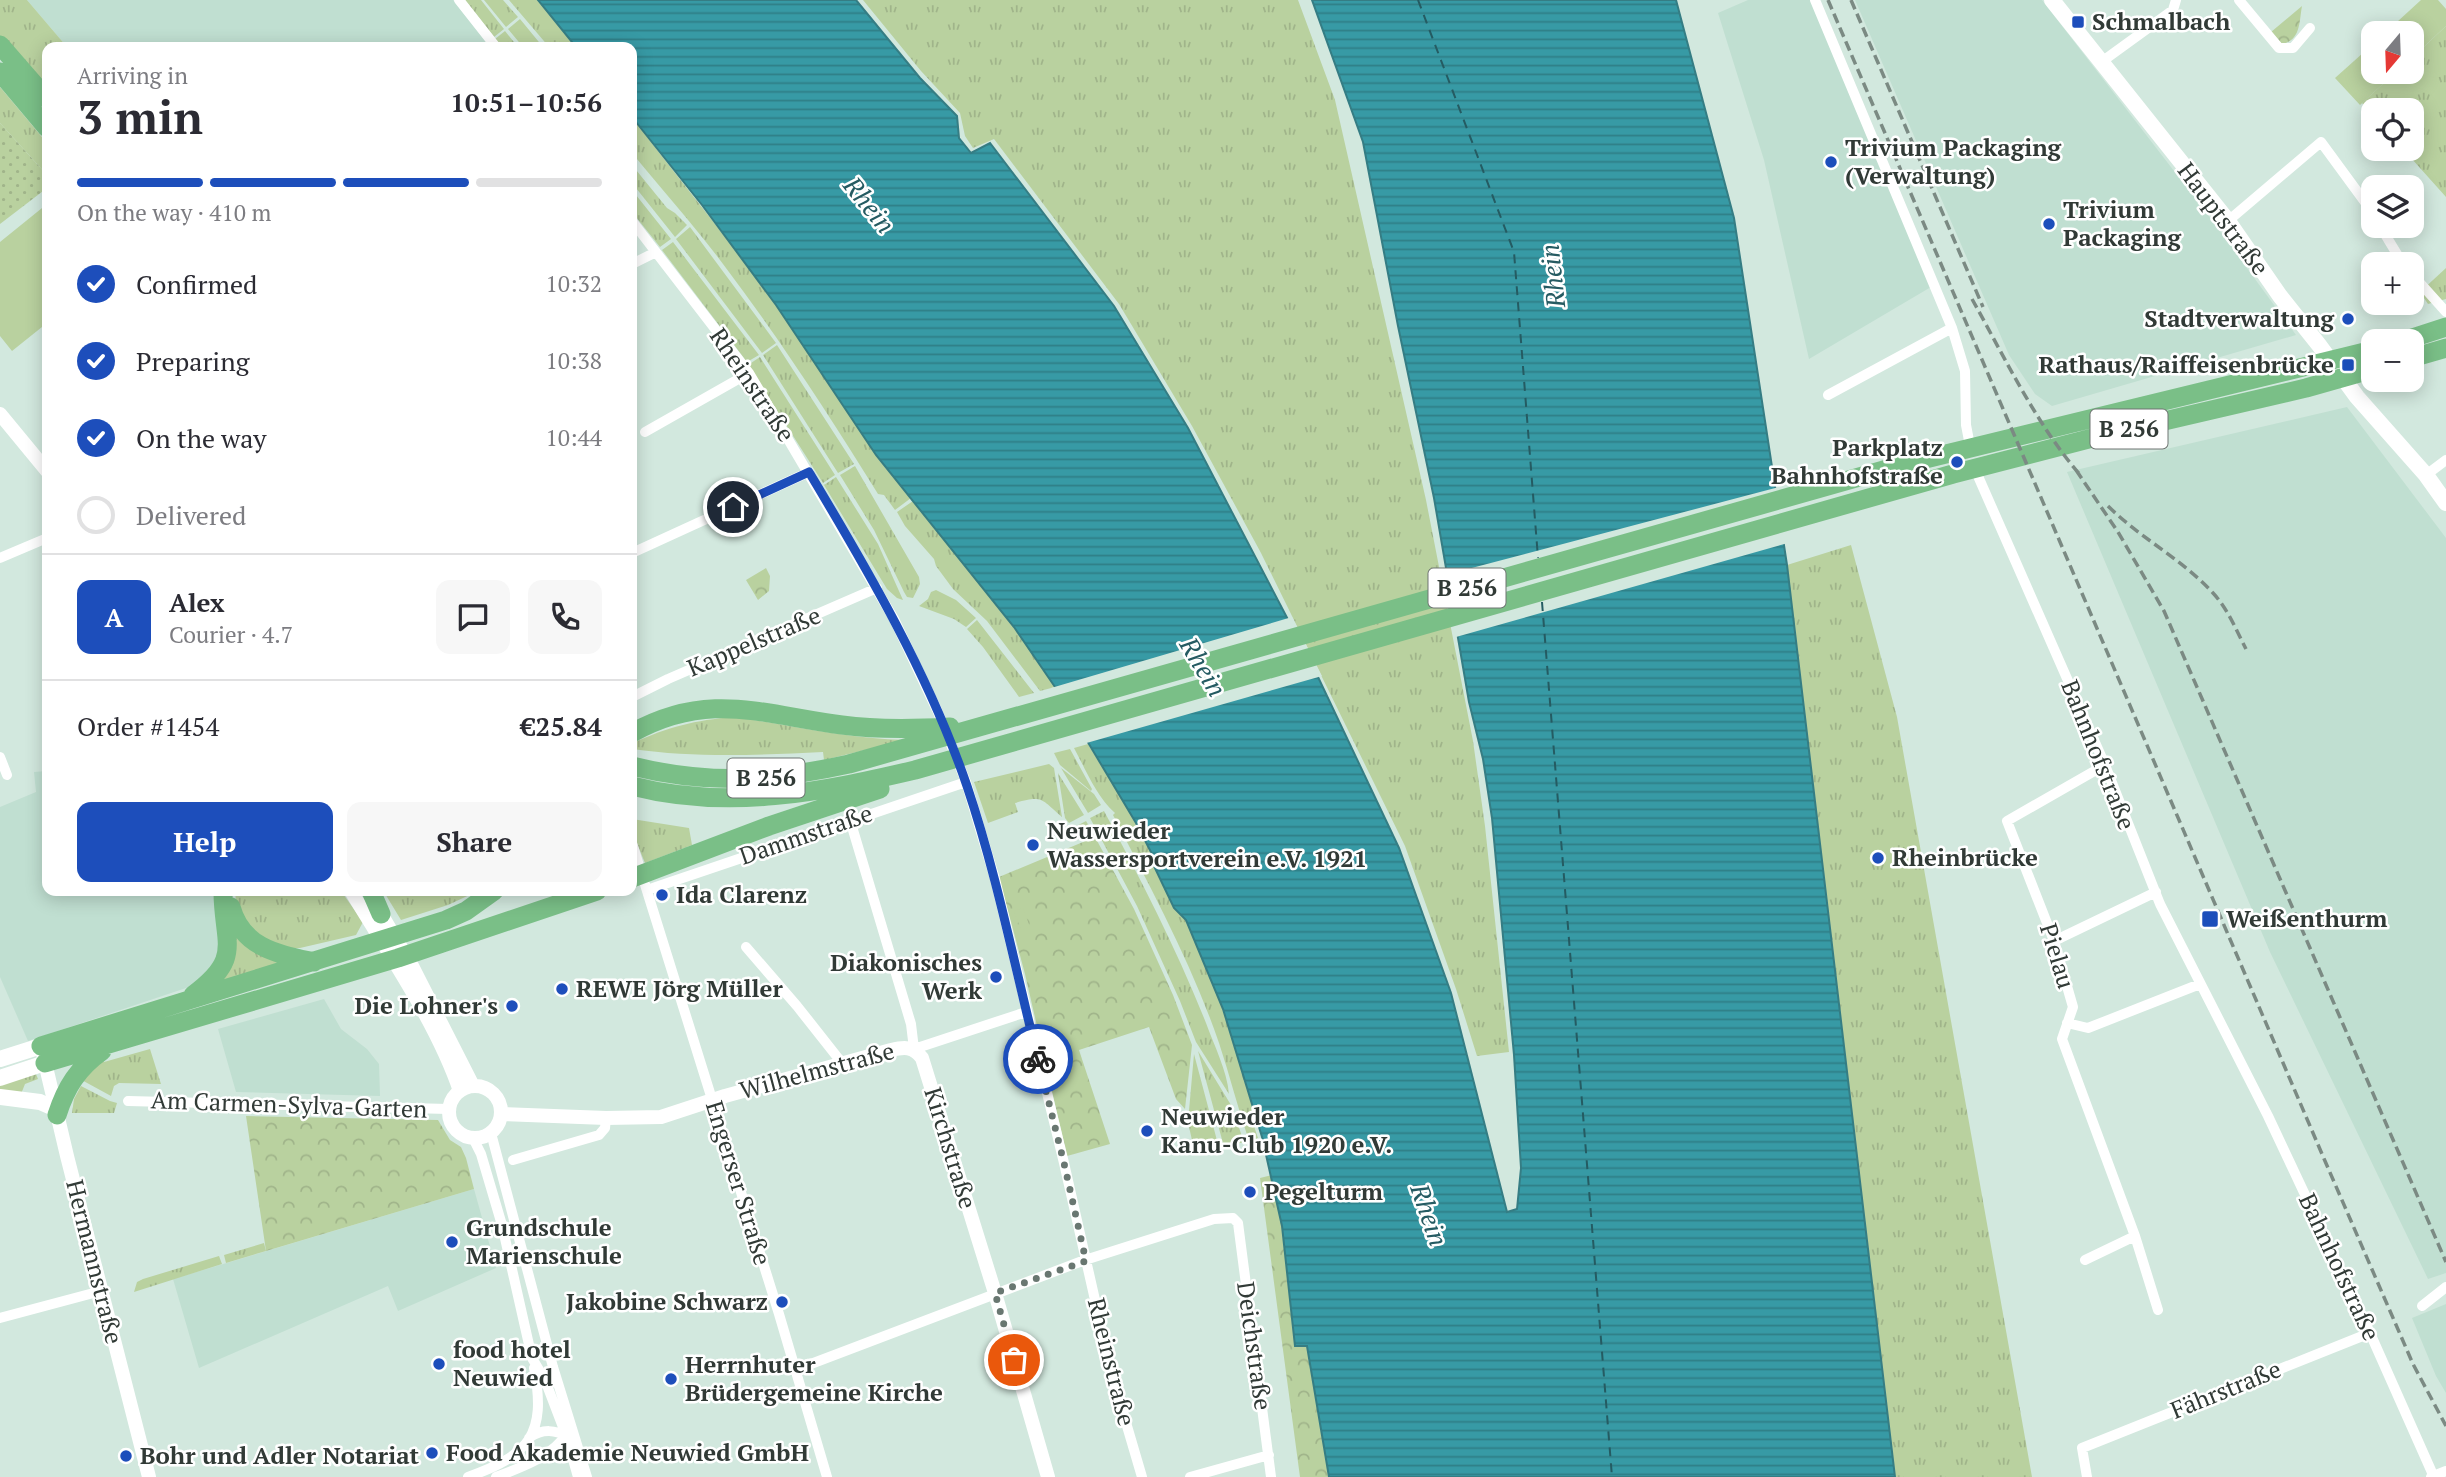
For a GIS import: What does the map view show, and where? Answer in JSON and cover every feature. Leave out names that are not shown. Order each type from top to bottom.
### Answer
[{"type":"highway","points":[[0,45],[42,93]]},
{"type":"highway","points":[[0,72],[42,122]]},
{"type":"highway","points":[[2424,334],[2446,327]]},
{"type":"highway","points":[[2424,354],[2446,348]]},
{"type":"highway","name":"B 256","points":[[637,767],[695,777],[751,779],[782,777],[849,764],[1905,464],[2361,353]]},
{"type":"highway","name":"B 256","points":[[637,787],[700,796],[765,797],[834,789],[915,770],[1953,474],[2361,372]]},
{"type":"highway","points":[[637,731],[682,713],[729,708],[774,712],[860,727],[918,729],[986,725]]},
{"type":"highway","points":[[640,884],[769,826],[877,790],[915,770]]},
{"type":"highway","points":[[181,1004],[216,976],[226,958],[229,943],[224,896]]},
{"type":"highway","points":[[232,896],[234,917],[254,943],[318,972]]},
{"type":"highway","points":[[372,896],[381,914]]},
{"type":"highway","points":[[43,1055],[111,1044],[318,972],[446,920],[466,911],[487,896]]},
{"type":"highway","points":[[43,1055],[181,1004],[456,940],[583,896]]},
{"type":"highway","points":[[57,1112],[76,1073],[111,1044]]},
{"type":"main road","name":"Hauptstraße","points":[[2052,0],[2228,221],[2280,296],[2357,397],[2426,475],[2446,503]]},
{"type":"main road","points":[[0,1059],[43,1055]]},
{"type":"main road","points":[[0,1078],[43,1055]]},
{"type":"main road","points":[[0,1097],[40,1102],[57,1112]]},
{"type":"street","points":[[458,0],[492,42]]},
{"type":"street","name":"Bahnhofstraße","points":[[1815,0],[1952,328],[1965,371],[1966,425],[1974,466],[2105,765],[2129,831],[2200,984],[2267,1116],[2370,1333],[2433,1477],[2446,1471]]},
{"type":"street","points":[[2100,63],[2173,10],[2176,0]]},
{"type":"street","points":[[2239,0],[2279,48],[2292,48],[2310,28]]},
{"type":"street","points":[[2228,221],[2321,142],[2361,197]]},
{"type":"street","name":"Rheinstraße","points":[[637,227],[749,373],[877,588],[937,710],[966,782],[995,879],[1112,1375],[1142,1477]]},
{"type":"street","points":[[637,262],[656,252]]},
{"type":"street","points":[[2424,287],[2446,312]]},
{"type":"street","points":[[1828,395],[1952,328]]},
{"type":"street","points":[[645,432],[749,373]]},
{"type":"street","points":[[0,414],[42,465]]},
{"type":"street","points":[[2426,475],[2446,460]]},
{"type":"street","points":[[637,551],[809,472]]},
{"type":"street","points":[[0,558],[42,540]]},
{"type":"street","name":"Kappelstraße","points":[[637,694],[877,588]]},
{"type":"street","points":[[0,757],[7,775]]},
{"type":"street","name":"Pielau","points":[[2105,765],[2007,821],[2054,941],[2073,1007],[2062,1039],[2135,1236],[2158,1310]]},
{"type":"street","name":"Dammstraße","points":[[640,884],[966,782]]},
{"type":"street","name":"Kirchstraße","points":[[850,820],[911,1024],[914,1049],[922,1058],[995,1293],[1048,1477]]},
{"type":"street","name":"Engerser Straße","points":[[640,884],[712,1100],[827,1477]]},
{"type":"street","points":[[2054,941],[2156,892]]},
{"type":"street","points":[[354,896],[405,969]]},
{"type":"street","points":[[381,914],[405,969],[467,1088]]},
{"type":"street","points":[[746,947],[842,1063]]},
{"type":"street","points":[[2067,1023],[2088,1028],[2200,984]]},
{"type":"street","name":"Wilhelmstraße","points":[[501,1114],[661,1117],[842,1063],[904,1047],[914,1049],[1026,1012]]},
{"type":"street","name":"Hermannstraße","points":[[43,1055],[149,1477]]},
{"type":"street","points":[[467,1088],[486,1088],[495,1095],[501,1107],[501,1114],[500,1121],[491,1133],[473,1138],[458,1132],[453,1125],[449,1109],[454,1096],[467,1088]]},
{"type":"street","name":"Am Carmen-Sylva-Garten","points":[[128,1101],[449,1109]]},
{"type":"street","points":[[513,1160],[599,1135],[605,1128],[606,1118]]},
{"type":"street","points":[[491,1133],[553,1367],[587,1477]]},
{"type":"street","points":[[468,1477],[508,1461],[519,1452],[536,1423],[539,1403],[533,1358],[493,1192],[473,1138]]},
{"type":"street","name":"Deichstraße","points":[[1086,1261],[1214,1219],[1233,1217],[1238,1223],[1272,1477]]},
{"type":"street","points":[[2085,1260],[2135,1236]]},
{"type":"street","points":[[795,1370],[1086,1261]]},
{"type":"street","points":[[2422,1306],[2446,1287]]},
{"type":"street","points":[[0,1318],[101,1292]]},
{"type":"street","name":"Fährstraße","points":[[2087,1477],[2082,1448],[2370,1333]]},
{"type":"street","points":[[533,1358],[543,1376],[566,1435],[578,1477]]},
{"type":"street","points":[[496,1477],[520,1468],[551,1450],[566,1435],[571,1421]]},
{"type":"street","points":[[528,1439],[544,1431],[555,1431],[578,1443]]},
{"type":"street","points":[[551,1450],[571,1453]]},
{"type":"street","points":[[1190,1477],[1269,1455]]},
{"type":"shaded area","points":[[27,0],[453,0],[486,42],[63,42]]},
{"type":"shaded area","name":"Trivium Packaging (Verwaltung)","points":[[1748,0],[1812,0],[1931,287],[1809,359],[1764,160],[1718,13]]},
{"type":"shaded area","name":"Trivium Packaging","points":[[1855,0],[2042,0],[2208,215],[2296,335],[2052,406],[2035,394],[2009,355]]},
{"type":"shaded area","points":[[2347,407],[2446,538],[2446,1273],[2428,1279],[2270,952],[2067,472]]},
{"type":"shaded area","points":[[42,771],[42,896],[218,896],[220,954],[195,985],[28,1041],[0,977],[0,807],[36,792],[34,772]]},
{"type":"shaded area","points":[[324,999],[341,1029],[367,1049],[379,1064],[380,1096],[236,1092],[218,1029]]},
{"type":"shaded area","points":[[474,1189],[496,1268],[398,1311],[388,1286],[199,1368],[173,1279]]},
{"type":"shaded area","points":[[2446,1304],[2446,1393],[2412,1318]]},
{"type":"green space","points":[[0,0],[27,0],[63,42],[42,42],[42,85],[0,37]]},
{"type":"green space","points":[[465,0],[481,0],[504,29],[494,37]]},
{"type":"green space","points":[[484,0],[503,0],[518,17],[506,27]]},
{"type":"green space","points":[[509,0],[538,0],[572,42],[545,42]]},
{"type":"green space","points":[[863,0],[1298,0],[1335,100],[1426,500],[1473,741],[1485,826],[1509,1052],[1477,1056],[1405,846],[1261,553],[1192,426],[1119,304],[994,139],[973,148],[965,136],[960,113],[921,71]]},
{"type":"green space","points":[[2421,0],[2438,0],[2446,9],[2446,26],[2424,47],[2424,21],[2398,21]]},
{"type":"green space","points":[[2302,6],[2296,34],[2293,39],[2282,44],[2271,32]]},
{"type":"green space","points":[[520,19],[539,42],[519,42],[508,29]]},
{"type":"green space","points":[[2446,26],[2446,197],[2414,161],[2424,161],[2424,98],[2367,98],[2383,84],[2424,84],[2424,47]]},
{"type":"green space","points":[[505,31],[514,42],[498,42],[495,39]]},
{"type":"green space","points":[[2361,55],[2361,84],[2383,84],[2368,98],[2361,98],[2360,105],[2335,78]]},
{"type":"green space","points":[[0,87],[42,137],[42,169],[0,123]]},
{"type":"green space","points":[[0,123],[42,169],[42,192],[0,224]]},
{"type":"green space","points":[[637,123],[758,280],[858,427],[911,498],[895,510],[884,495],[878,494],[803,377],[701,235],[637,159]]},
{"type":"green space","points":[[637,171],[667,208],[687,225],[675,237],[637,189]]},
{"type":"green space","points":[[637,196],[671,239],[660,247],[637,218]]},
{"type":"green space","points":[[42,208],[42,327],[12,351],[0,336],[0,242]]},
{"type":"green space","points":[[690,227],[776,343],[762,353],[676,239]]},
{"type":"green space","points":[[673,242],[759,355],[747,362],[662,250]]},
{"type":"green space","points":[[2446,268],[2446,299],[2428,304],[2424,298],[2424,288]]},
{"type":"green space","points":[[777,345],[854,464],[838,473],[763,355]]},
{"type":"green space","points":[[760,357],[835,475],[823,483],[748,365]]},
{"type":"green space","points":[[855,466],[919,577],[920,584],[913,598],[907,597],[904,592],[874,530],[840,475]]},
{"type":"green space","points":[[836,477],[878,544],[903,600],[887,589],[824,485]]},
{"type":"green space","points":[[913,501],[1014,627],[1055,687],[1040,691],[987,621],[953,589],[934,559],[905,526],[897,512]]},
{"type":"green space","points":[[1851,545],[1897,717],[2032,1477],[1895,1477],[1787,565]]},
{"type":"green space","points":[[766,568],[770,576],[769,591],[758,600],[746,580]]},
{"type":"green space","points":[[936,590],[956,600],[976,618],[966,627],[954,619],[919,606]]},
{"type":"green space","points":[[977,620],[1034,693],[1019,697],[967,629]]},
{"type":"green space","points":[[734,717],[841,734],[906,740],[824,760],[823,752],[703,755],[637,750],[637,741],[670,729]]},
{"type":"green space","points":[[1088,744],[1136,823],[1174,908],[1186,920],[1223,1009],[1252,1103],[1251,1117],[1258,1138],[1249,1141],[1219,1043],[1184,956],[1113,815],[1115,813],[1097,791],[1074,748]]},
{"type":"green space","points":[[1070,749],[1091,791],[1060,765],[1054,753]]},
{"type":"green space","points":[[1049,764],[1054,768],[1062,817],[1041,800],[1031,799],[1015,803],[1018,812],[988,823],[974,782]]},
{"type":"green space","points":[[1061,768],[1094,794],[1101,805],[1088,813]]},
{"type":"green space","points":[[1058,773],[1084,815],[1069,823],[1065,818]]},
{"type":"green space","points":[[1104,811],[1145,889],[1195,996],[1220,1058],[1229,1094],[1196,1042],[1137,906],[1090,818]]},
{"type":"green space","points":[[637,820],[689,828],[692,845],[645,863],[637,843]]},
{"type":"green space","points":[[1086,821],[1094,834],[1076,840],[1071,829]]},
{"type":"green space","points":[[1095,837],[1134,909],[1173,995],[1192,1045],[1185,1109],[1176,1099],[1149,1027],[1079,1050],[1110,1144],[1067,1156],[1025,974],[999,877]]},
{"type":"green space","points":[[235,896],[345,896],[363,922],[356,935],[300,948],[281,948],[266,943],[237,913]]},
{"type":"green space","points":[[386,896],[467,896],[448,905],[401,920]]},
{"type":"green space","points":[[1023,908],[1030,927],[1021,930],[1014,911]]},
{"type":"green space","points":[[232,932],[288,960],[218,982]]},
{"type":"green space","points":[[150,1049],[161,1084],[119,1083],[114,1086],[111,1096],[78,1078],[103,1060],[104,1062]]},
{"type":"green space","points":[[1198,1051],[1231,1105],[1244,1142],[1224,1147]]},
{"type":"green space","points":[[1194,1054],[1219,1148],[1195,1154],[1188,1122]]},
{"type":"green space","points":[[36,1074],[38,1079],[25,1084],[21,1094],[0,1093],[0,1085]]},
{"type":"green space","points":[[81,1086],[117,1103],[114,1113],[72,1113],[74,1099]]},
{"type":"green space","points":[[246,1116],[438,1120],[450,1140],[461,1147],[474,1189],[266,1251]]},
{"type":"green space","points":[[1272,1175],[1282,1226],[1295,1345],[1307,1345],[1329,1477],[1300,1477],[1260,1178]]},
{"type":"green space","points":[[264,1243],[266,1251],[226,1263],[224,1255]]},
{"type":"green space","points":[[219,1256],[222,1264],[134,1292],[137,1282],[143,1279]]},
{"type":"water","name":"Rhein","points":[[538,0],[856,0],[920,78],[957,116],[959,138],[971,153],[990,143],[1114,306],[1188,428],[1318,677],[1399,848],[1451,993],[1507,1212],[1517,1209],[1521,1168],[1514,1055],[1492,818],[1483,759],[1469,702],[1434,498],[1363,142],[1312,0],[1676,0],[1734,218],[1787,565],[1895,1477],[1329,1477],[1307,1346],[1295,1346],[1282,1226],[1262,1137],[1223,1009],[1186,920],[1174,908],[1136,823],[1055,687],[1014,627],[876,455],[776,305],[637,123],[637,42],[572,42]]},
{"type":"pier","points":[[1779,487],[1788,543],[1456,637],[1445,575]]},
{"type":"pier","points":[[1292,617],[1322,676],[1083,744],[1051,688]]},
{"type":"ferry route","points":[[1418,0],[1514,252],[1538,558]]},
{"type":"ferry route","points":[[1542,602],[1612,1477]]},
{"type":"railway","points":[[1828,0],[2325,1161],[2413,1364],[2446,1426]]},
{"type":"railway","points":[[1851,0],[1983,307]]},
{"type":"railway","points":[[1972,299],[2036,414],[2082,477]]},
{"type":"railway","points":[[2076,470],[2118,532],[2164,611],[2446,1262]]},
{"type":"railway","points":[[2108,506],[2213,593],[2246,649]]},
{"type":"way so far","points":[[1014,1360],[995,1293],[1086,1261],[1038,1059]]},
{"type":"place","name":"Schmalbach","points":[[2078,22]]},
{"type":"place","name":"Trivium Packaging (Verwaltung)","points":[[1831,162]]},
{"type":"place","name":"Trivium Packaging","points":[[2049,224]]},
{"type":"place","name":"Stadtverwaltung","points":[[2348,319]]},
{"type":"place","name":"Rathaus/Raiffeisenbrücke","points":[[2348,365]]},
{"type":"place","name":"Parkplatz Bahnhofstraße","points":[[1957,462]]},
{"type":"place","name":"Neuwieder Wassersportverein e.V. 1921","points":[[1033,845]]},
{"type":"place","name":"Rheinbrücke","points":[[1878,858]]},
{"type":"place","name":"Ida Clarenz","points":[[662,895]]},
{"type":"place","name":"Weißenthurm","points":[[2210,919]]},
{"type":"place","name":"Diakonisches Werk","points":[[996,977]]},
{"type":"place","name":"REWE Jörg Müller","points":[[562,989]]},
{"type":"place","name":"Die Lohner's","points":[[512,1006]]},
{"type":"place","name":"Neuwieder Kanu-Club 1920 e.V.","points":[[1147,1131]]},
{"type":"place","name":"Pegelturm","points":[[1250,1192]]},
{"type":"place","name":"Grundschule Marienschule","points":[[452,1242]]},
{"type":"place","name":"Jakobine Schwarz","points":[[782,1302]]},
{"type":"place","name":"food hotel Neuwied","points":[[439,1364]]},
{"type":"place","name":"Herrnhuter Brüdergemeine Kirche","points":[[671,1379]]},
{"type":"place","name":"Food Akademie Neuwied GmbH","points":[[432,1453]]},
{"type":"place","name":"Bohr und Adler Notariat","points":[[126,1456]]},
{"type":"route","points":[[733,507],[809,472],[894,619],[937,710],[966,782],[995,879],[1038,1059]]}]
